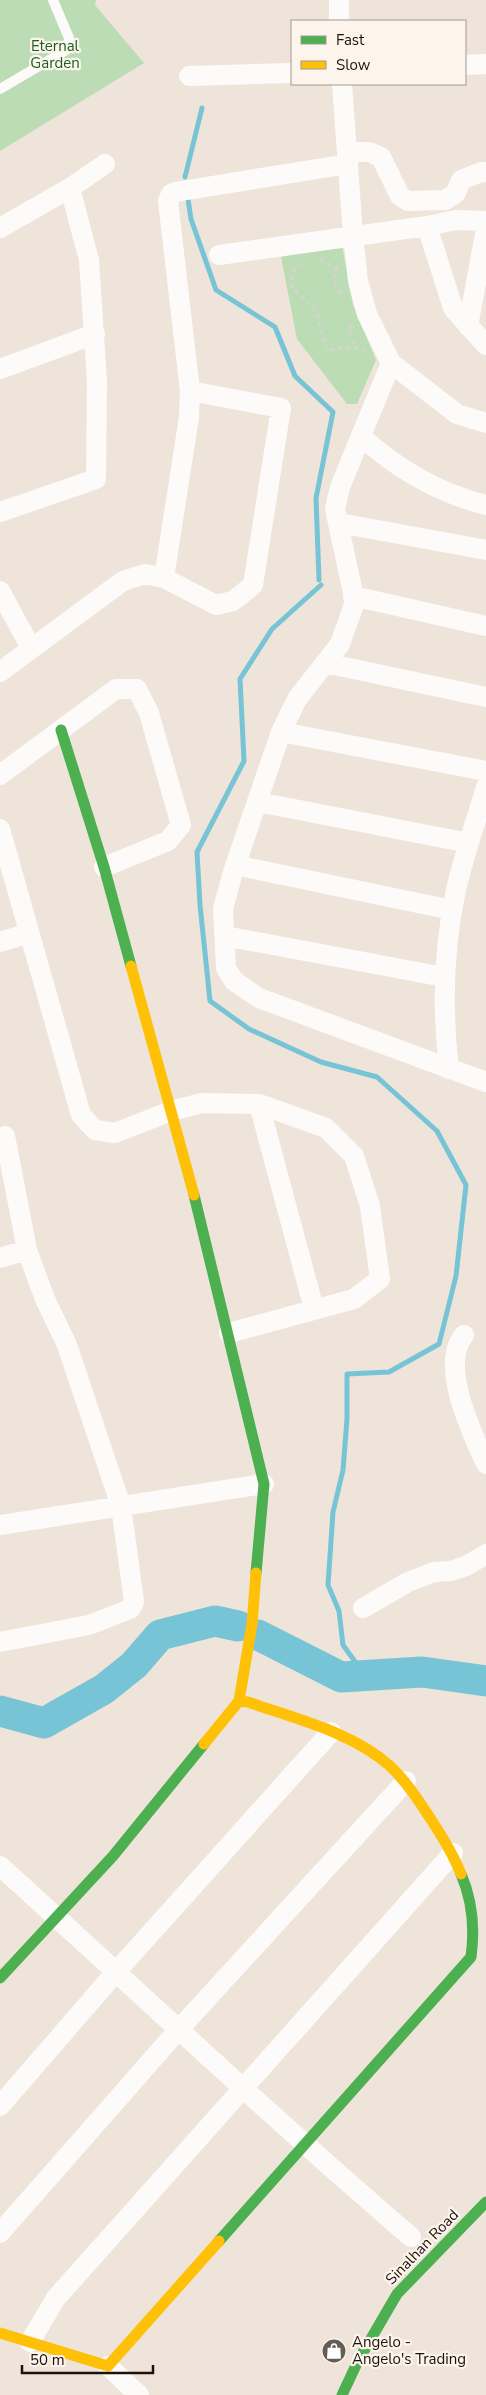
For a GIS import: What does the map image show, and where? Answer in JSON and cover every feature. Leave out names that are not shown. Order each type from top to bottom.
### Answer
[{"type":"street","points":[[338,0],[339,20]]},
{"type":"street","points":[[466,66],[486,64]]},
{"type":"street","points":[[189,76],[291,73]]},
{"type":"street","points":[[342,85],[356,264],[367,314],[386,354],[456,414],[486,423]]},
{"type":"street","points":[[164,578],[189,417],[190,391],[168,201],[171,194],[369,152],[380,157],[400,196],[408,201],[445,200],[456,194],[462,180],[481,172],[486,172]]},
{"type":"street","points":[[0,228],[70,188],[105,164]]},
{"type":"street","points":[[0,512],[96,479],[97,382],[89,260],[70,188]]},
{"type":"street","points":[[219,255],[427,226],[456,220],[486,221]]},
{"type":"street","points":[[427,226],[453,308],[486,345]]},
{"type":"street","points":[[468,326],[486,229]]},
{"type":"street","points":[[0,369],[95,334]]},
{"type":"street","points":[[386,354],[361,436],[340,487],[335,509],[355,602],[340,644],[297,699],[281,732],[235,865],[223,909],[226,968],[234,981],[259,998],[486,1082]]},
{"type":"street","points":[[0,672],[123,581],[145,574],[164,578],[216,605],[233,601],[253,584],[281,408],[190,391]]},
{"type":"street","points":[[361,436],[382,455],[421,482],[450,494],[486,505]]},
{"type":"street","points":[[339,523],[486,550]]},
{"type":"street","points":[[0,591],[31,648]]},
{"type":"street","points":[[353,596],[486,626]]},
{"type":"street","points":[[325,663],[486,697]]},
{"type":"street","points":[[0,775],[116,689],[137,689],[149,713],[181,825],[168,841],[104,867]]},
{"type":"street","points":[[0,1978],[113,1856],[239,1701],[252,1624],[264,1484],[229,1333],[171,1111],[104,867],[61,730]]},
{"type":"street","points":[[281,732],[486,771]]},
{"type":"street","points":[[449,1069],[444,1027],[444,977],[452,910],[469,843],[483,808],[486,787]]},
{"type":"street","points":[[258,802],[469,843]]},
{"type":"street","points":[[0,829],[81,1115],[95,1130],[115,1133],[171,1111],[202,1103],[258,1104],[326,1128],[354,1156],[370,1206],[380,1279],[354,1299],[229,1333]]},
{"type":"street","points":[[235,865],[452,910]]},
{"type":"street","points":[[0,942],[29,933]]},
{"type":"street","points":[[225,936],[444,977]]},
{"type":"street","points":[[258,1104],[314,1310]]},
{"type":"street","points":[[0,1642],[6,1643],[89,1625],[130,1609],[134,1602],[121,1506],[67,1345],[45,1299],[27,1250],[5,1136]]},
{"type":"street","points":[[0,1258],[27,1250]]},
{"type":"street","points":[[464,1335],[457,1344],[455,1372],[478,1427],[486,1464]]},
{"type":"street","points":[[0,1525],[264,1484]]},
{"type":"street","points":[[363,1608],[408,1582],[434,1572],[451,1571],[466,1566],[486,1554]]},
{"type":"street","points":[[108,2366],[472,1957],[475,1939],[469,1894],[453,1853],[406,1781],[372,1752],[331,1732],[248,1702],[239,1701]]},
{"type":"street","points":[[0,2106],[115,1973],[331,1732]]},
{"type":"street","points":[[0,2233],[180,2028],[406,1781]]},
{"type":"street","points":[[30,2342],[56,2298],[453,1853]]},
{"type":"street","points":[[0,1866],[115,1973],[180,2028],[304,2145],[411,2237]]},
{"type":"street","name":"Sinalhan Road","points":[[342,2395],[358,2361],[397,2294],[486,2202]]},
{"type":"street","points":[[0,2333],[108,2366],[139,2395]]},
{"type":"lane","points":[[0,89],[68,49],[69,38],[53,0]]},
{"type":"path","points":[[316,258],[340,269],[356,264]]},
{"type":"path","points":[[305,260],[296,266],[291,281],[295,289],[313,307],[319,317],[319,329],[328,350],[350,347],[386,354]]},
{"type":"green space","name":"Eternal Garden","points":[[0,0],[96,0],[95,5],[144,63],[0,151]]},
{"type":"green space","points":[[342,245],[353,305],[376,360],[357,404],[347,404],[297,339],[281,257]]},
{"type":"waterway","points":[[185,177],[202,108]]},
{"type":"waterway","points":[[188,199],[191,219],[216,290],[275,327],[295,376],[333,412],[316,498],[319,580]]},
{"type":"waterway","points":[[321,585],[272,629],[240,679],[244,761],[197,852],[200,905],[210,1001],[249,1029],[321,1062],[377,1077],[437,1131],[466,1185],[456,1276],[439,1344],[389,1372],[347,1374],[347,1419],[343,1470],[333,1512],[328,1585],[339,1611],[343,1645],[364,1674]]},
{"type":"waterway","points":[[0,1711],[44,1723],[104,1689],[134,1665],[160,1635],[215,1621],[238,1626]]},
{"type":"waterway","points":[[258,1635],[341,1677],[422,1672],[486,1681]]},
{"type":"traffic: fast","points":[[61,730],[104,867],[131,966]]},
{"type":"traffic: fast","points":[[194,1195],[264,1484],[256,1573]]},
{"type":"traffic: fast","points":[[0,1978],[113,1856],[204,1744]]},
{"type":"traffic: fast","points":[[219,2241],[471,1957],[472,1915],[461,1874]]},
{"type":"traffic: fast","points":[[342,2395],[358,2361],[397,2294],[486,2202]]},
{"type":"traffic: slow","points":[[131,966],[194,1195]]},
{"type":"traffic: slow","points":[[239,1701],[252,1624],[256,1573]]},
{"type":"traffic: slow","points":[[204,1744],[239,1701],[248,1702],[304,1721],[359,1744],[390,1766],[407,1784],[443,1838],[461,1874]]},
{"type":"traffic: slow","points":[[0,2333],[108,2366],[219,2241]]},
{"type":"place","name":"Angelo - Angelo's Trading","points":[[334,2351]]}]
